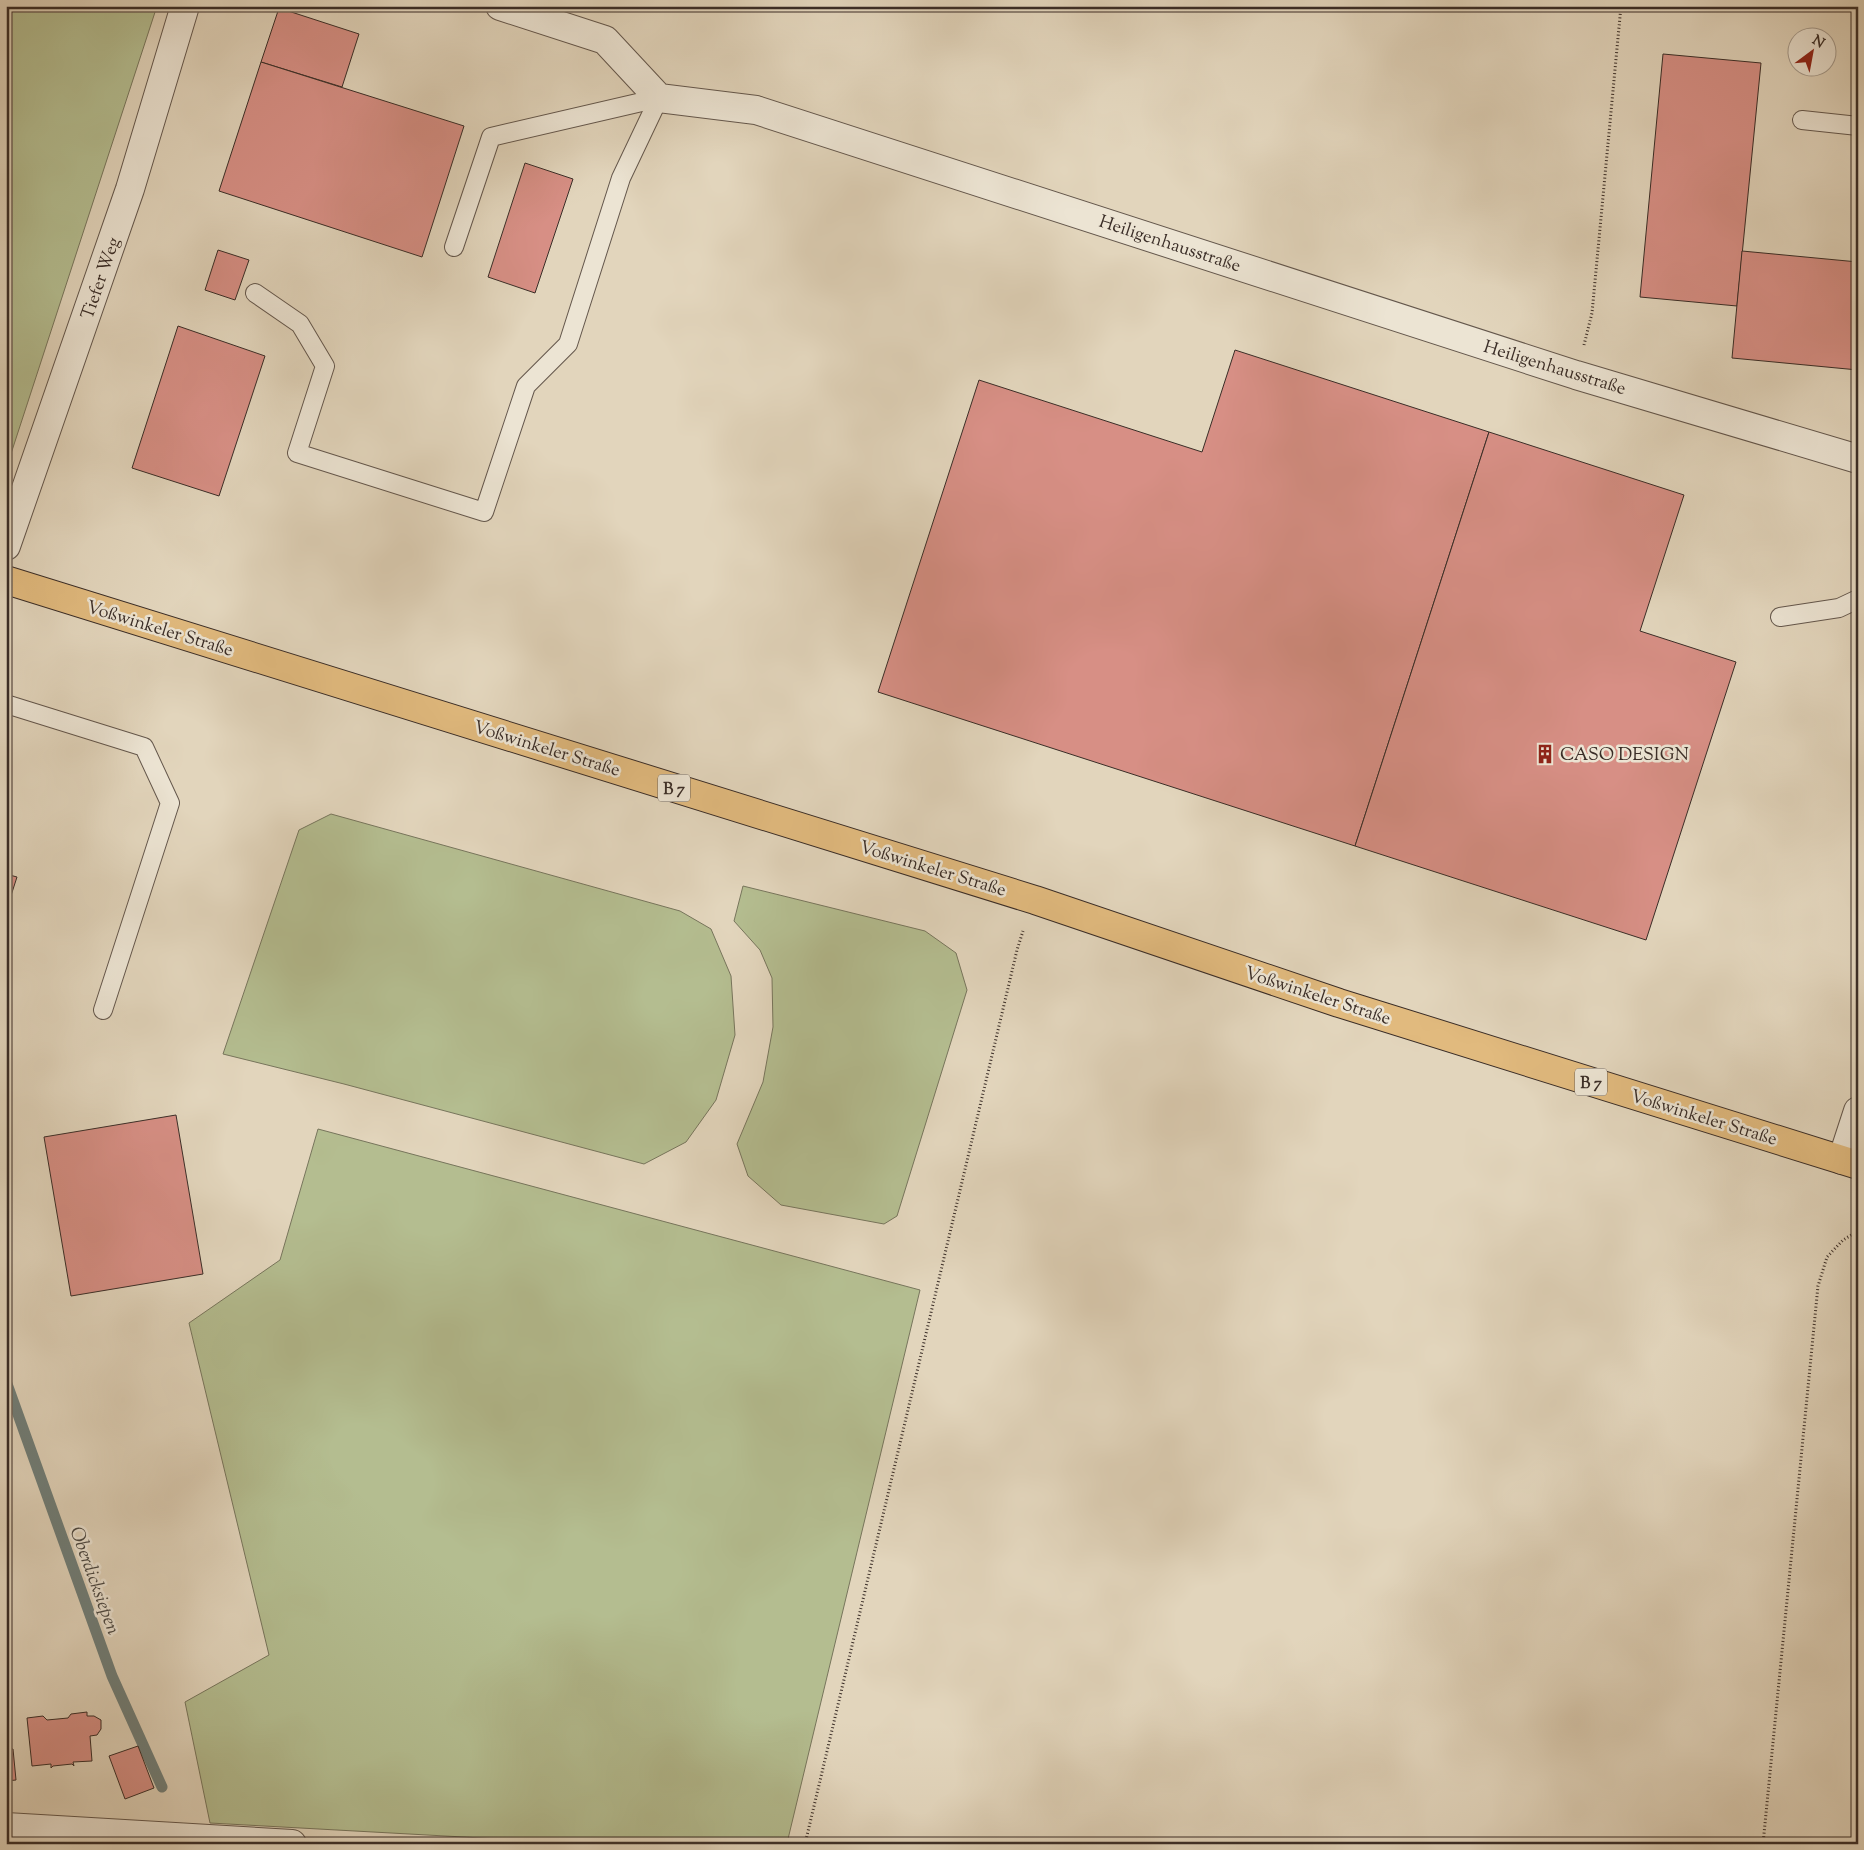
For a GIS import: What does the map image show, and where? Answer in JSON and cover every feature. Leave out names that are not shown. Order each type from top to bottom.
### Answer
[{"type":"main road","name":"Voßwinkeler Straße","points":[[6,580],[1035,900],[1340,1003],[1850,1163]]},
{"type":"street","name":"Tiefer Weg","points":[[6,546],[130,189],[184,6]]},
{"type":"street","points":[[500,6],[604,40],[659,98]]},
{"type":"street","name":"Heiligenhausstraße","points":[[659,98],[756,110],[1576,375],[1858,459]]},
{"type":"street","points":[[1850,1163],[1858,1111]]},
{"type":"street","points":[[6,1827],[292,1844]]},
{"type":"lane","points":[[454,247],[491,137],[659,98]]},
{"type":"lane","points":[[255,293],[300,324],[325,366],[297,452],[484,512],[526,386],[568,344],[621,178],[659,98]]},
{"type":"lane","points":[[1802,120],[1858,126]]},
{"type":"lane","points":[[1780,617],[1839,608],[1858,599]]},
{"type":"lane","points":[[6,704],[144,747],[170,802],[103,1010]]},
{"type":"path","points":[[1576,375],[1592,313],[1621,6]]},
{"type":"path","points":[[805,1844],[1017,950],[1035,900]]},
{"type":"path","points":[[1763,1844],[1818,1286],[1827,1257],[1843,1240],[1858,1231]]},
{"type":"green space","points":[[6,6],[157,6],[6,469]]},
{"type":"green space","points":[[331,814],[680,911],[711,929],[731,976],[735,1035],[716,1100],[686,1142],[644,1164],[344,1084],[223,1054],[299,830]]},
{"type":"green space","points":[[743,886],[925,931],[956,953],[967,990],[897,1216],[884,1224],[781,1205],[748,1176],[737,1144],[763,1082],[773,1027],[772,978],[760,950],[734,921]]},
{"type":"green space","points":[[318,1129],[920,1290],[788,1839],[781,1844],[590,1844],[210,1823],[185,1702],[269,1655],[189,1323],[280,1260]]},
{"type":"building","points":[[279,8],[359,34],[342,87],[261,62]]},
{"type":"building","points":[[1663,54],[1761,63],[1737,306],[1640,297]]},
{"type":"building","points":[[261,62],[464,126],[422,257],[219,191]]},
{"type":"building","points":[[525,163],[573,179],[535,293],[488,277]]},
{"type":"building","points":[[218,250],[249,260],[235,300],[205,290]]},
{"type":"building","points":[[1742,251],[1858,262],[1858,370],[1732,358]]},
{"type":"building","points":[[178,326],[265,356],[219,496],[132,468]]},
{"type":"building","points":[[1235,350],[1489,432],[1355,846],[878,692],[979,380],[1202,452]]},
{"type":"building","name":"CASO DESIGN","points":[[1489,432],[1684,495],[1640,631],[1736,662],[1646,940],[1355,846]]},
{"type":"building","points":[[6,874],[17,877],[6,911]]},
{"type":"building","points":[[176,1115],[203,1274],[71,1296],[44,1137]]},
{"type":"building","points":[[87,1712],[87,1716],[94,1716],[101,1720],[101,1729],[97,1735],[90,1736],[92,1761],[73,1762],[74,1766],[72,1764],[53,1766],[51,1768],[51,1764],[32,1766],[27,1718],[43,1716],[47,1720],[68,1718],[71,1714]]},
{"type":"building","points":[[138,1746],[154,1788],[125,1799],[109,1756]]},
{"type":"building","points":[[6,1749],[13,1749],[16,1780],[6,1781]]},
{"type":"waterway","name":"Oberdicksiepen","points":[[6,1381],[112,1676],[162,1787]]},
{"type":"place","name":"CASO DESIGN","points":[[1545,754]]}]
